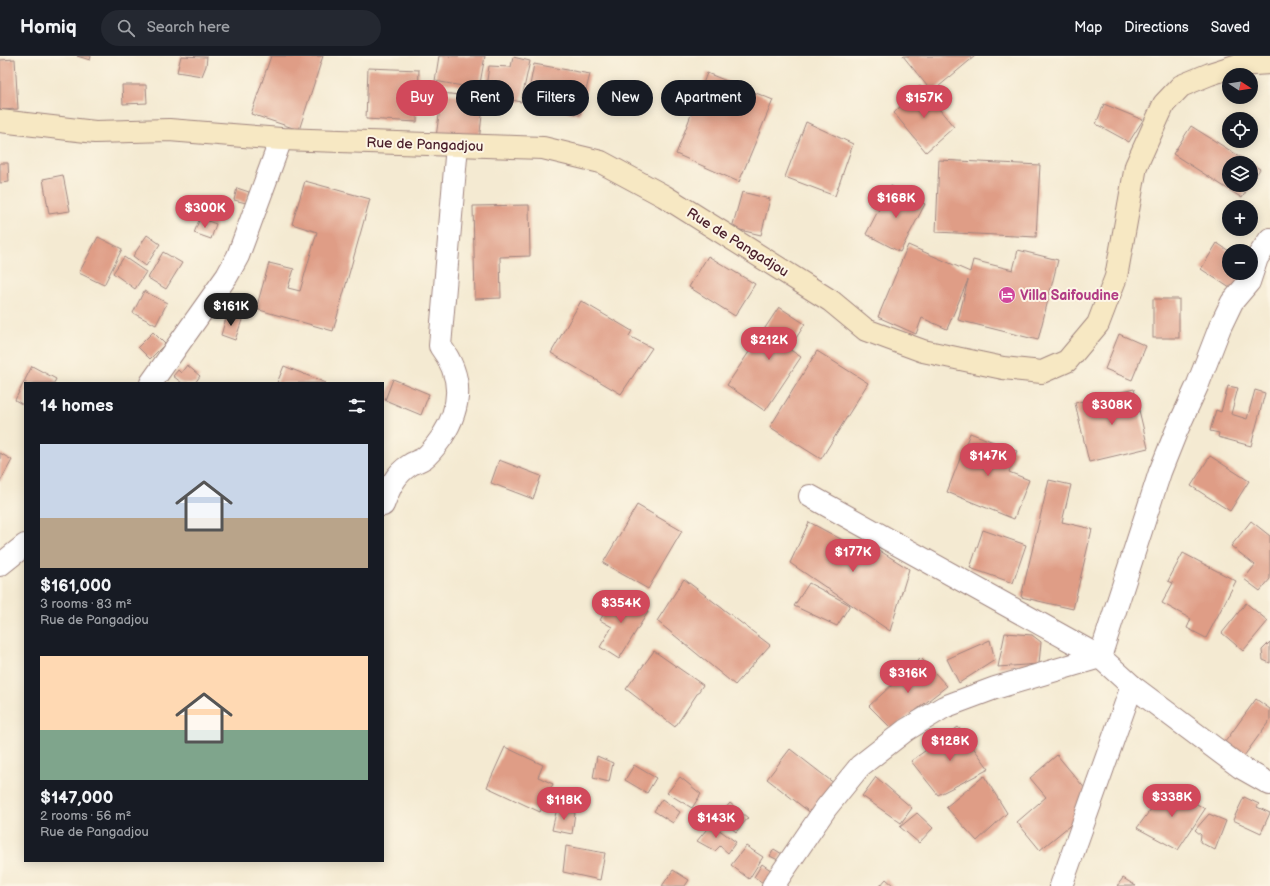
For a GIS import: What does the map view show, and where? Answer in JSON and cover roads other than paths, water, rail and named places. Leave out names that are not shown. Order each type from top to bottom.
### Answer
[{"type":"main road","name":"Rue de Pangadjou","points":[[0,121],[95,132],[169,130],[281,139],[542,148],[601,162],[664,196],[786,271],[831,301],[866,330],[923,351],[1003,368],[1042,372],[1067,361],[1098,324],[1116,277],[1136,166],[1164,104],[1181,86],[1210,74],[1238,65],[1270,63]]},
{"type":"street","points":[[153,382],[227,276],[238,256],[281,139]]},
{"type":"street","points":[[384,503],[390,488],[400,472],[410,464],[424,458],[437,443],[450,423],[457,398],[456,375],[446,354],[440,346],[457,145]]},
{"type":"street","points":[[1100,657],[1160,472],[1176,432],[1198,384],[1220,327],[1232,302],[1249,282],[1257,258],[1270,239]]},
{"type":"street","points":[[810,496],[1100,657],[1132,686],[1240,767],[1270,784]]},
{"type":"street","points":[[0,565],[24,546]]},
{"type":"street","points":[[773,886],[826,808],[860,766],[906,730],[944,707],[995,688],[1100,657]]},
{"type":"street","points":[[1061,886],[1132,686]]},
{"type":"place","name":"Villa Saifoudine","points":[[1007,295]]}]
